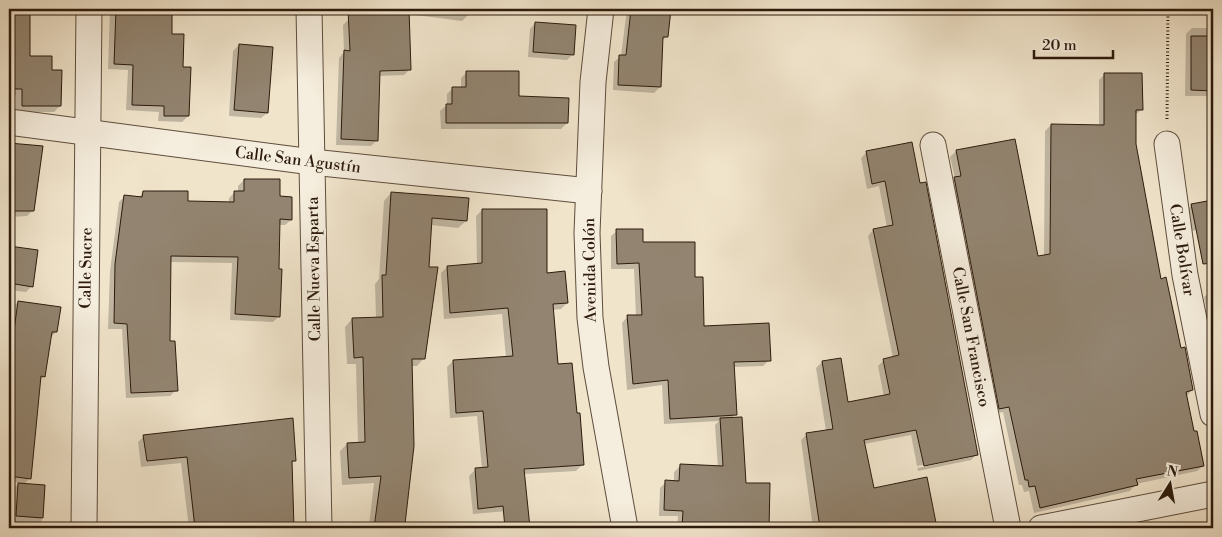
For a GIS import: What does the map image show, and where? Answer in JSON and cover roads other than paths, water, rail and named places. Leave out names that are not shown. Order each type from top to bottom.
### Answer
[{"type":"street","name":"Calle Sucre","points":[[84,528],[89,9]]},
{"type":"street","name":"Calle Nueva Esparta","points":[[309,9],[320,528]]},
{"type":"street","name":"Avenida Colón","points":[[601,9],[593,82],[587,233],[590,318],[596,367],[625,528]]},
{"type":"street","name":"Calle San Agustín","points":[[9,122],[312,162],[589,192]]},
{"type":"street","name":"Calle Bolívar","points":[[1166,144],[1185,275],[1213,414]]},
{"type":"street","name":"Calle San Francisco","points":[[933,145],[1008,528]]},
{"type":"street","points":[[1041,528],[1213,494]]}]
